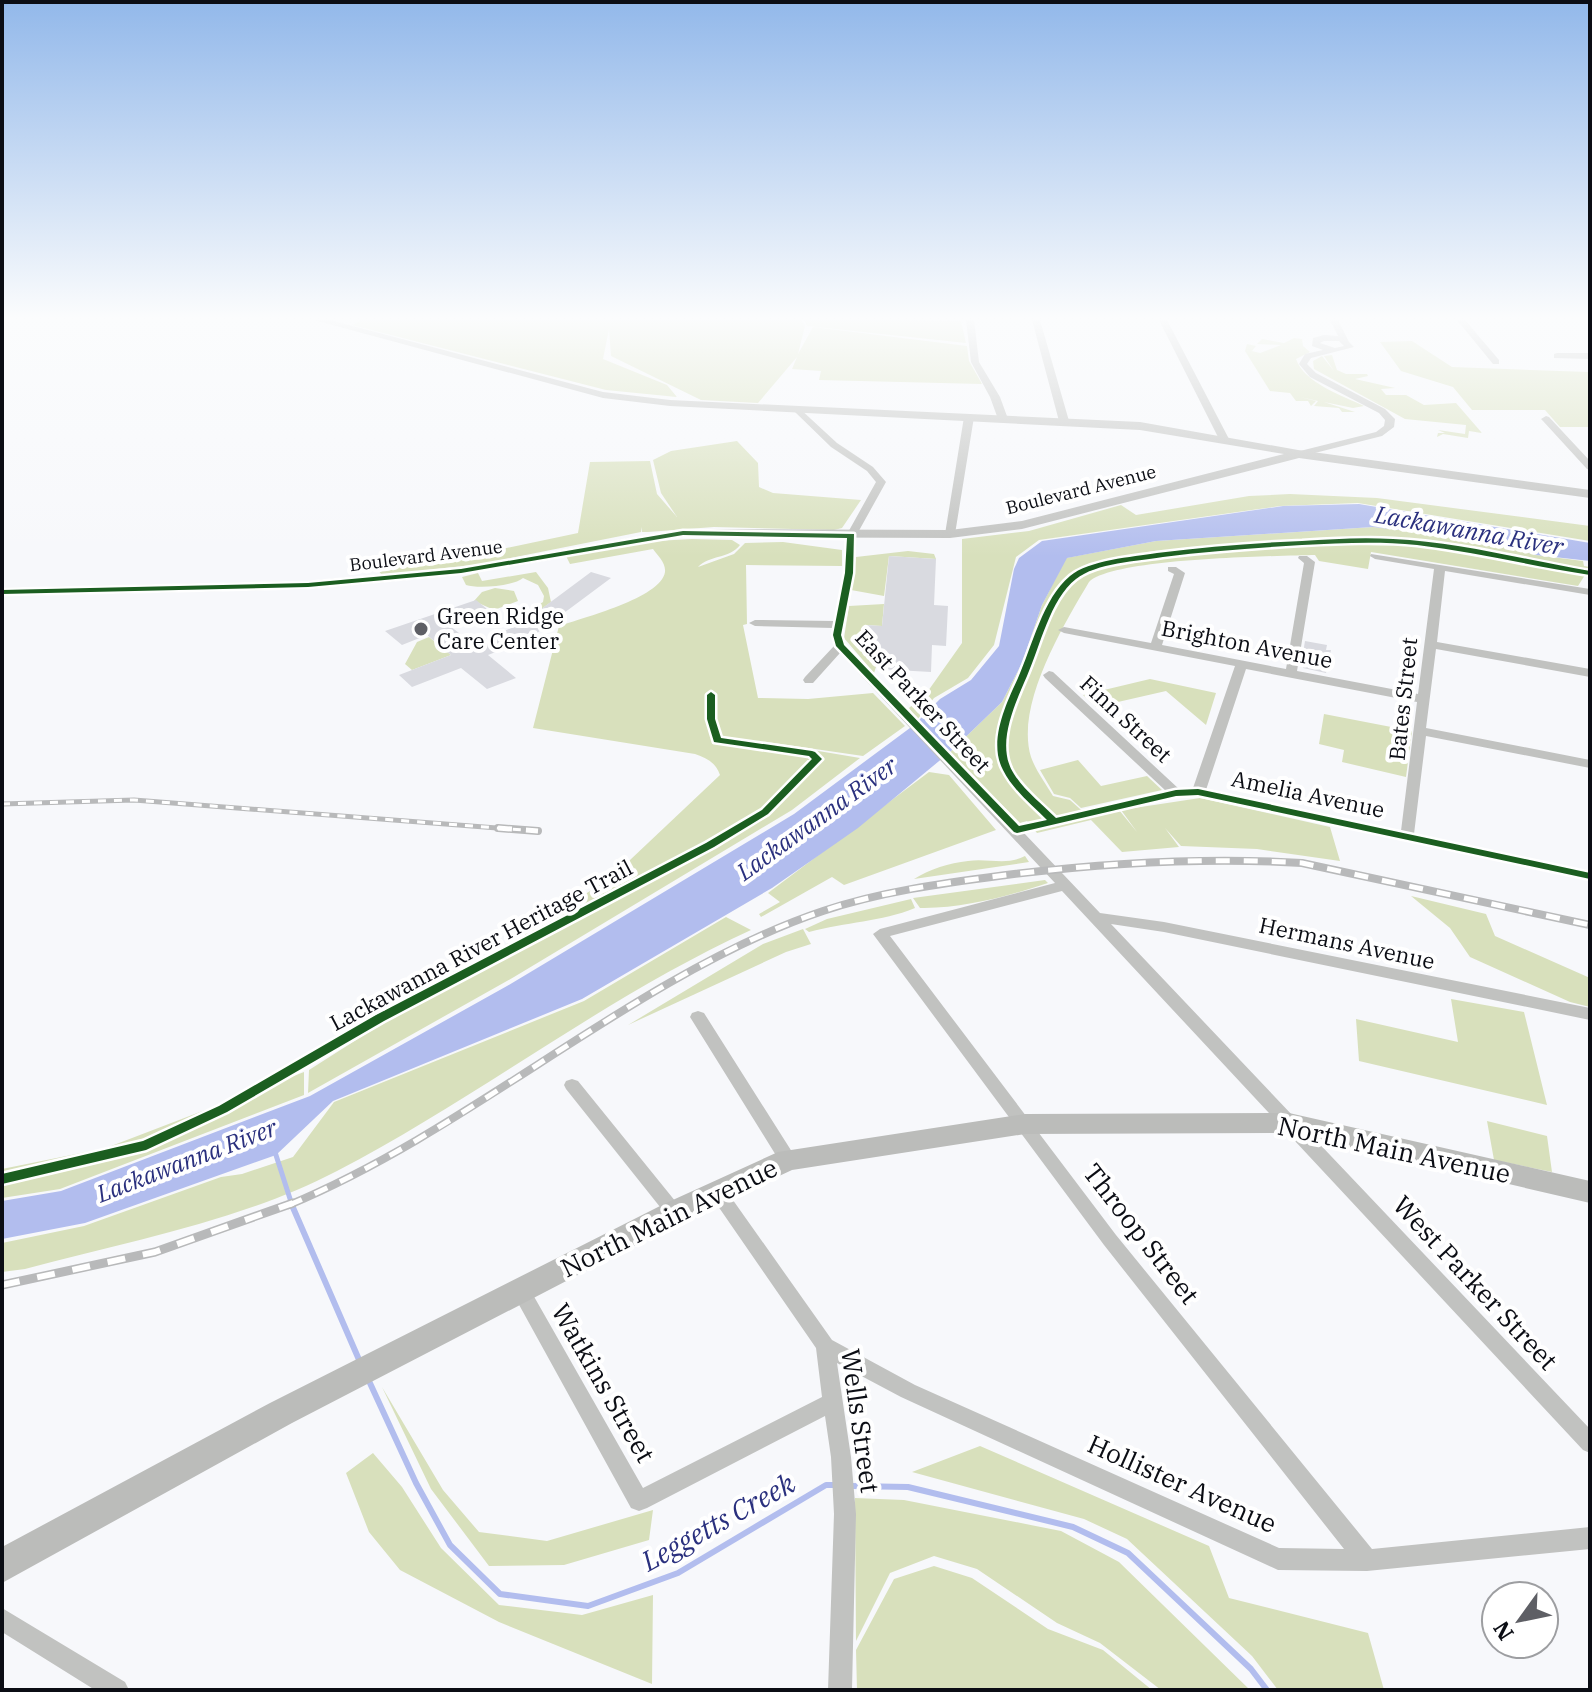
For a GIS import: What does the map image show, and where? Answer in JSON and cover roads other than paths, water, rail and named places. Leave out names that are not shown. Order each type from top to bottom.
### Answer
[{"type":"main road","name":"North Main Avenue","points":[[2,1566],[330,1388],[674,1212],[788,1160],[1025,1124],[1289,1123],[1590,1192]]},
{"type":"street","points":[[636,399],[1140,426],[1299,454],[1379,434],[1389,427],[1390,419],[1382,411],[1359,399]]},
{"type":"street","points":[[996,399],[1003,419]]},
{"type":"street","points":[[1058,399],[1064,421]]},
{"type":"street","points":[[1203,399],[1224,439]]},
{"type":"street","name":"East Parker Street","points":[[798,410],[834,445],[870,469],[881,482],[851,536],[849,573],[838,625],[840,646],[1017,830],[1289,1123]]},
{"type":"street","points":[[950,534],[969,417]]},
{"type":"street","points":[[1546,419],[1590,467]]},
{"type":"street","points":[[1578,453],[1590,452]]},
{"type":"street","name":"Boulevard Avenue","points":[[2,592],[308,585],[461,571],[683,533],[950,534],[1022,525],[1299,454],[1590,494]]},
{"type":"street","points":[[1375,556],[1590,592]]},
{"type":"street","points":[[1291,674],[1310,562],[1303,558]]},
{"type":"street","name":"Bates Street","points":[[1407,835],[1440,567]]},
{"type":"street","points":[[1156,647],[1180,573],[1172,569]]},
{"type":"street","points":[[755,623],[838,625]]},
{"type":"street","name":"Brighton Avenue","points":[[1064,630],[1423,699]]},
{"type":"street","points":[[1429,644],[1590,673]]},
{"type":"street","points":[[809,680],[840,646]]},
{"type":"street","points":[[1198,792],[1242,663]]},
{"type":"street","name":"Finn Street","points":[[1049,675],[1176,793]]},
{"type":"street","points":[[1421,731],[1590,764]]},
{"type":"street","name":"Amelia Avenue","points":[[1017,830],[1176,793],[1198,792],[1590,876]]},
{"type":"street","name":"Throop Street","points":[[1067,885],[880,934],[1110,1240],[1367,1560]]},
{"type":"street","name":"Hermans Avenue","points":[[1095,917],[1164,927],[1590,1014]]},
{"type":"street","points":[[698,1017],[788,1160]]},
{"type":"street","points":[[572,1085],[674,1212]]},
{"type":"street","name":"West Parker Street","points":[[1289,1123],[1590,1443]]},
{"type":"street","name":"Wells Street","points":[[717,1191],[825,1346],[841,1457],[845,1514],[840,1690]]},
{"type":"street","name":"Watkins Street","points":[[521,1292],[639,1501],[832,1402]]},
{"type":"street","name":"Hollister Avenue","points":[[825,1346],[908,1391],[1278,1559],[1367,1560],[1590,1538]]},
{"type":"street","points":[[2,1619],[117,1690]]},
{"type":"water","name":"Lackawanna River","points":[[1359,504],[1590,543],[1590,561],[1536,555],[1480,539],[1373,527],[1156,541],[1067,558],[1042,605],[1022,663],[1002,702],[950,752],[858,828],[772,888],[582,999],[333,1101],[276,1155],[85,1223],[2,1239],[2,1201],[61,1191],[310,1096],[507,986],[794,814],[914,725],[940,699],[971,680],[999,646],[1014,569],[1019,558],[1042,541],[1283,506]]},
{"type":"waterway","name":"Leggetts Creek","points":[[275,1152],[292,1205]]},
{"type":"waterway","name":"Leggetts Creek","points":[[291,1203],[360,1362]]},
{"type":"waterway","name":"Leggetts Creek","points":[[369,1381],[416,1483],[450,1545],[500,1594],[588,1606],[678,1573],[826,1485],[835,1485]]},
{"type":"waterway","name":"Leggetts Creek","points":[[852,1486],[908,1487],[1073,1527],[1128,1553],[1251,1669],[1267,1690]]},
{"type":"railway","points":[[2,804],[134,800],[498,828]]},
{"type":"railway","points":[[498,828],[538,831]]},
{"type":"railway","points":[[498,828],[524,830]]},
{"type":"railway","points":[[289,1205],[388,1157],[622,1011],[725,953],[803,918],[891,893],[1006,875],[1117,864],[1191,861],[1302,863],[1590,925]]},
{"type":"railway","points":[[2,1285],[155,1252],[293,1203]]},
{"type":"place","name":"Green Ridge Care Center","points":[[421,629]]}]
